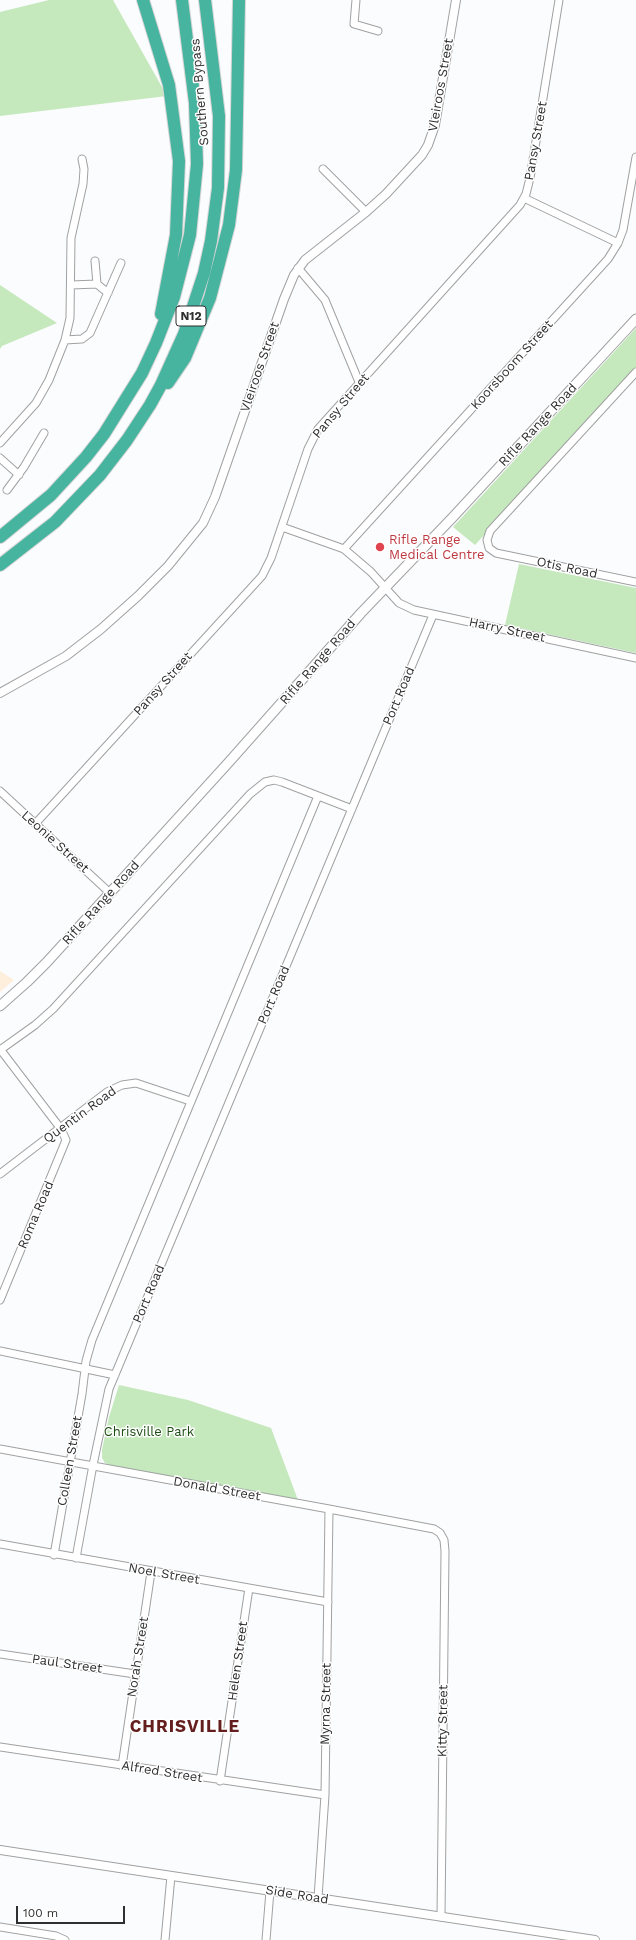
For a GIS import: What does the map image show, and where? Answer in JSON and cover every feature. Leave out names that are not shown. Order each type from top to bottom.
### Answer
[{"type":"highway","points":[[143,0],[169,85],[179,161],[176,235],[156,343]]},
{"type":"highway","name":"Southern Bypass","points":[[0,537],[51,495],[86,457],[128,397],[156,343],[181,272],[190,235],[196,187],[197,127],[182,0]]},
{"type":"highway","name":"Southern Bypass","points":[[0,565],[29,544],[79,499],[127,440],[150,405],[175,355],[193,309],[204,273],[215,216],[219,167],[219,116],[205,0]]},
{"type":"highway","points":[[150,405],[173,377],[185,358],[210,298],[224,244],[236,170],[239,0]]},
{"type":"main road","name":"Rifle Range Road","points":[[0,1006],[36,973],[386,587],[453,517],[636,319]]},
{"type":"street","points":[[356,0],[354,24],[378,31]]},
{"type":"street","name":"Vleiroos Street","points":[[0,693],[60,660],[101,629],[168,566],[203,523],[215,497],[284,299],[298,268],[311,255],[366,212],[422,155],[430,141],[435,125],[456,0]]},
{"type":"street","name":"Pansy Street","points":[[35,824],[262,576],[271,558],[315,434],[359,382],[510,218],[524,198],[530,178],[559,0]]},
{"type":"street","name":"Koorsboom Street","points":[[344,549],[596,274],[618,243],[625,221],[636,157]]},
{"type":"street","points":[[0,443],[36,403],[49,380],[65,340],[70,318],[71,238],[83,184],[84,169],[82,159]]},
{"type":"street","points":[[323,169],[366,212]]},
{"type":"street","points":[[524,198],[618,243]]},
{"type":"street","points":[[96,261],[97,284]]},
{"type":"street","points":[[65,340],[86,338],[121,263]]},
{"type":"street","points":[[298,268],[325,300],[359,382]]},
{"type":"street","points":[[70,285],[97,284],[108,293]]},
{"type":"street","name":"Otis Road","points":[[636,372],[487,537],[488,546],[491,550],[499,554],[636,582]]},
{"type":"street","points":[[7,490],[19,475],[44,433]]},
{"type":"street","points":[[0,458],[19,475]]},
{"type":"street","points":[[282,527],[344,549]]},
{"type":"street","name":"Harry Street","points":[[344,549],[386,587],[401,604],[414,610],[636,658]]},
{"type":"street","name":"Port Road","points":[[115,1375],[433,615]]},
{"type":"street","points":[[61,1129],[0,1049],[35,1025],[53,1009],[250,794],[260,786],[269,780],[278,780],[352,809]]},
{"type":"street","name":"Leonie Street","points":[[0,791],[110,893]]},
{"type":"street","points":[[86,1368],[92,1340],[107,1299],[318,796]]},
{"type":"street","name":"Quentin Road","points":[[0,1174],[61,1129],[107,1092],[126,1084],[136,1083],[190,1101]]},
{"type":"street","name":"Roma Road","points":[[0,1300],[66,1140],[61,1129]]},
{"type":"street","points":[[0,1351],[115,1375]]},
{"type":"street","name":"Colleen Street","points":[[54,1555],[86,1368]]},
{"type":"street","name":"Colleen Street","points":[[76,1558],[109,1389],[115,1375]]},
{"type":"street","name":"Donald Street","points":[[0,1449],[434,1529]]},
{"type":"street","name":"Myrna Street","points":[[318,1898],[325,1796],[329,1509]]},
{"type":"street","name":"Kitty Street","points":[[434,1529],[442,1536],[445,1552],[441,1917]]},
{"type":"street","name":"Noel Street","points":[[0,1544],[54,1555],[328,1602]]},
{"type":"street","name":"Norah Street","points":[[122,1766],[151,1572]]},
{"type":"street","name":"Helen Street","points":[[220,1781],[249,1588]]},
{"type":"street","name":"Paul Street","points":[[0,1654],[135,1674]]},
{"type":"street","name":"Alfred Street","points":[[0,1747],[325,1796]]},
{"type":"street","name":"Side Road","points":[[0,1850],[595,1940]]},
{"type":"street","points":[[165,1940],[171,1876]]},
{"type":"street","points":[[266,1940],[270,1891]]},
{"type":"street","points":[[0,1927],[36,1936],[56,1936],[65,1940]]},
{"type":"shaded area","points":[[0,971],[14,980],[0,992]]},
{"type":"green space","points":[[49,0],[113,0],[167,96],[0,116],[0,12]]},
{"type":"green space","points":[[0,285],[57,323],[2,346],[0,349]]},
{"type":"green space","points":[[636,328],[636,369],[475,545],[453,527]]},
{"type":"green space","points":[[519,564],[636,588],[636,653],[505,625]]},
{"type":"green space","name":"Chrisville Park","points":[[119,1385],[188,1400],[271,1428],[298,1500],[105,1463],[102,1458],[102,1450],[109,1417]]},
{"type":"place","name":"Rifle Range Medical Centre","points":[[380,547]]},
{"type":"district","name":"CHRISVILLE","points":[[185,1727]]}]
